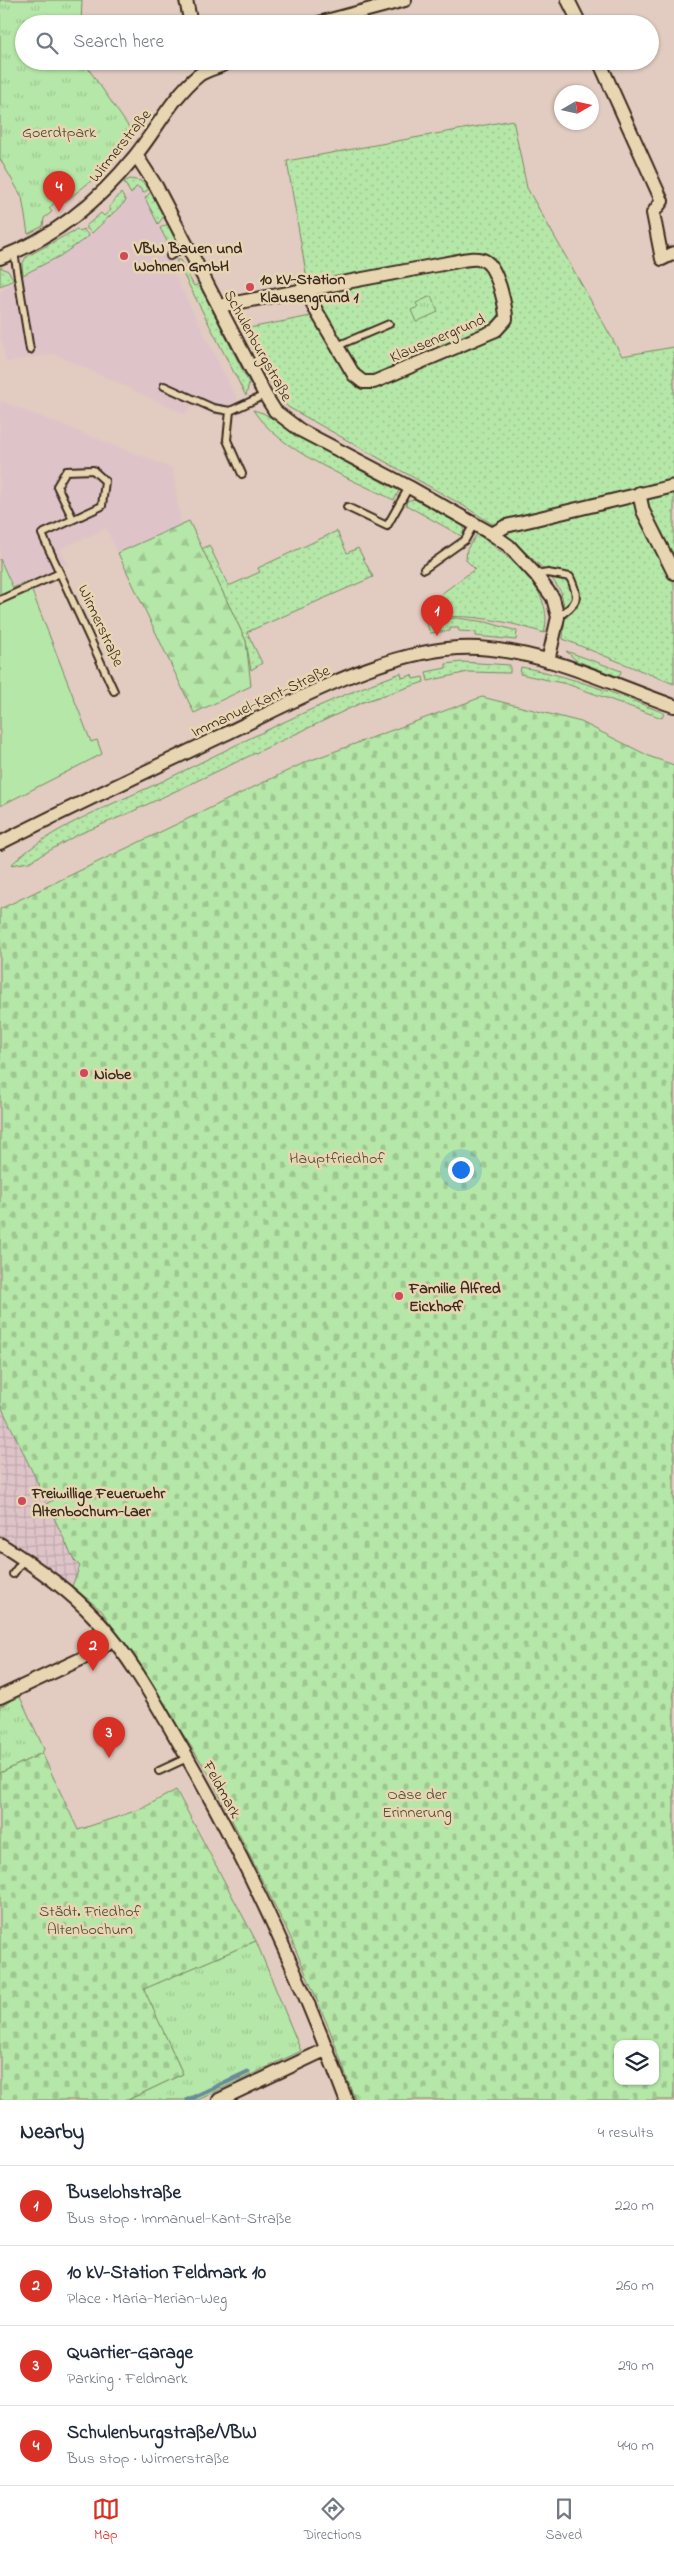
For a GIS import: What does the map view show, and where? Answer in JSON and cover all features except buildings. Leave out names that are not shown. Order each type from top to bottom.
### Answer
[{"type":"street","points":[[186,0],[189,15]]},
{"type":"street","points":[[349,15],[405,0]]},
{"type":"street","points":[[568,0],[576,15]]},
{"type":"street","name":"Wirmerstraße","points":[[0,258],[34,244],[87,207],[136,155],[157,123],[197,70]]},
{"type":"street","points":[[603,70],[662,201],[653,213],[662,258],[674,253]]},
{"type":"street","name":"Schulenburgstraße","points":[[136,155],[156,186],[264,395],[275,411],[300,430],[492,534],[508,546],[536,575],[553,598],[558,617]]},
{"type":"street","name":"Klausenergrund","points":[[218,306],[471,258],[486,261],[493,268],[506,318],[496,330],[374,382],[363,382],[354,375],[314,307],[308,289]]},
{"type":"street","points":[[492,534],[506,526],[674,486]]},
{"type":"street","points":[[639,493],[643,511],[674,573]]},
{"type":"street","points":[[548,661],[558,617]]},
{"type":"street","name":"Immanuel-Kant-Straße","points":[[0,843],[315,692],[374,666],[442,650],[478,648],[520,654],[548,661],[674,706]]},
{"type":"street","name":"Feldmark","points":[[0,1544],[58,1584],[95,1618],[151,1694],[212,1800],[260,1895],[293,1964],[346,2100]]},
{"type":"street","points":[[0,1697],[98,1651],[112,1639]]},
{"type":"street","points":[[219,2100],[327,2049]]},
{"type":"lane","points":[[170,256],[187,245]]},
{"type":"lane","points":[[14,252],[30,350]]},
{"type":"lane","points":[[337,346],[389,324]]},
{"type":"lane","points":[[164,386],[213,408],[230,411],[264,395]]},
{"type":"lane","points":[[230,411],[227,440],[242,474]]},
{"type":"lane","name":"Wirmerstraße","points":[[73,519],[57,486],[66,471],[93,470],[105,482],[102,506],[42,534],[114,692]]},
{"type":"lane","points":[[347,507],[387,526],[408,487]]},
{"type":"lane","points":[[424,569],[465,540],[474,524]]},
{"type":"lane","name":"Wirmerstraße","points":[[0,600],[60,573]]},
{"type":"lane","points":[[536,575],[548,573],[570,577],[578,594],[577,599],[558,617]]},
{"type":"lane","points":[[14,1574],[24,1559]]},
{"type":"lane","points":[[159,1771],[187,1758]]},
{"type":"shaded area","points":[[136,187],[140,188],[170,247],[163,252],[244,413],[225,418],[191,406],[185,414],[55,354],[6,362],[0,332],[0,292],[23,275],[77,245],[106,222]]},
{"type":"shaded area","points":[[0,401],[172,468],[181,525],[118,553],[106,528],[60,549],[68,564],[13,588],[0,559]]},
{"type":"shaded area","points":[[0,1404],[44,1496],[51,1493],[54,1500],[47,1503],[74,1560],[80,1566],[72,1586],[40,1561],[0,1536]]},
{"type":"green space","name":"Goerdtpark","points":[[0,0],[82,0],[81,15],[15,15],[15,70],[89,70],[135,136],[112,164],[61,205],[57,201],[49,208],[52,212],[44,218],[43,226],[28,234],[22,197],[0,159]]},
{"type":"green space","points":[[513,120],[527,188],[622,356],[674,347],[674,684],[563,639],[565,611],[561,592],[549,574],[500,529],[464,506],[288,407],[275,392],[244,329],[311,316],[307,279],[287,161]]},
{"type":"green space","points":[[130,179],[141,181],[149,189],[143,193],[140,188],[136,187],[131,194],[124,182]]},
{"type":"green space","points":[[151,192],[164,216],[158,224],[145,198]]},
{"type":"green space","points":[[121,193],[126,201],[92,233],[85,227],[101,213],[104,216],[111,210],[109,207]]},
{"type":"green space","points":[[168,224],[175,239],[170,247],[160,228]]},
{"type":"green space","points":[[77,229],[80,232],[83,229],[89,236],[60,256],[23,275],[22,265],[26,257]]},
{"type":"green space","points":[[176,260],[180,260],[194,286],[199,284],[249,383],[246,396]]},
{"type":"green space","points":[[0,267],[8,271],[14,280],[0,286]]},
{"type":"green space","points":[[431,296],[438,312],[416,322],[411,310],[418,307],[416,303]]},
{"type":"green space","points":[[253,410],[263,413],[339,459],[399,491],[394,500],[337,473],[298,451],[265,425]]},
{"type":"green space","points":[[414,499],[464,527],[463,537],[406,505],[407,501]]},
{"type":"green space","points":[[189,521],[246,641],[251,686],[194,713],[118,553]]},
{"type":"green space","points":[[337,531],[347,553],[358,548],[373,577],[247,632],[262,663],[251,670],[246,641],[202,549],[209,545],[228,585],[231,585],[260,572],[258,568]]},
{"type":"green space","points":[[477,534],[515,564],[537,589],[546,617],[544,633],[516,625],[473,617],[429,618],[422,608],[475,569],[466,560],[467,549]]},
{"type":"green space","points":[[0,559],[13,588],[28,581],[91,742],[97,740],[102,754],[0,806]]},
{"type":"green space","points":[[456,618],[486,622],[517,631],[516,640],[476,636],[476,632],[459,631],[458,628],[450,628],[450,631],[430,633],[426,621]]},
{"type":"green space","points":[[566,651],[621,671],[619,677],[577,661]]},
{"type":"green space","points":[[462,662],[510,665],[510,673],[468,672],[428,681],[426,672],[446,668],[446,664]]},
{"type":"green space","points":[[521,667],[576,680],[664,713],[662,718],[567,684],[520,674]]},
{"type":"green space","points":[[401,673],[402,678],[412,675],[413,679],[423,677],[424,682],[363,702],[127,814],[77,835],[29,862],[11,865],[44,839],[83,817],[163,781],[310,710]]},
{"type":"green space","name":"Hauptfriedhof","points":[[482,697],[581,722],[651,757],[674,765],[674,2100],[355,2100],[331,2033],[289,1934],[209,1774],[102,1611],[72,1586],[80,1566],[74,1560],[47,1503],[54,1500],[51,1493],[44,1496],[0,1404],[0,909],[306,762]]},
{"type":"green space","points":[[20,1697],[44,1749],[42,1753],[0,1773],[0,1706]]},
{"type":"green space","name":"Städt. Friedhof Altenbochum","points":[[42,1753],[78,1830],[141,1809],[176,1790],[256,1941],[145,1989],[183,2074],[128,2100],[0,2100],[0,1773]]},
{"type":"green space","points":[[256,1941],[301,2051],[198,2100],[128,2100],[183,2074],[144,1989]]},
{"type":"waterway","points":[[188,2100],[248,2072]]},
{"type":"place","name":"Schulenburgstraße/VBW","points":[[59,212]]},
{"type":"place","name":"VBW Bauen und Wohnen GmbH","points":[[124,256]]},
{"type":"place","name":"10 kV-Station Klausengrund 1","points":[[250,287]]},
{"type":"place","name":"Buselohstraße","points":[[437,636]]},
{"type":"place","name":"Niobe","points":[[84,1073]]},
{"type":"place","name":"Familie Alfred Eickhoff","points":[[399,1296]]},
{"type":"place","name":"Freiwillige Feuerwehr Altenbochum-Laer","points":[[22,1501]]},
{"type":"place","name":"10 kV-Station Feldmark 10","points":[[93,1671]]},
{"type":"place","name":"Quartier-Garage","points":[[109,1758]]},
{"type":"park label","name":"Oase der Erinnerung","points":[[417,1802]]}]
